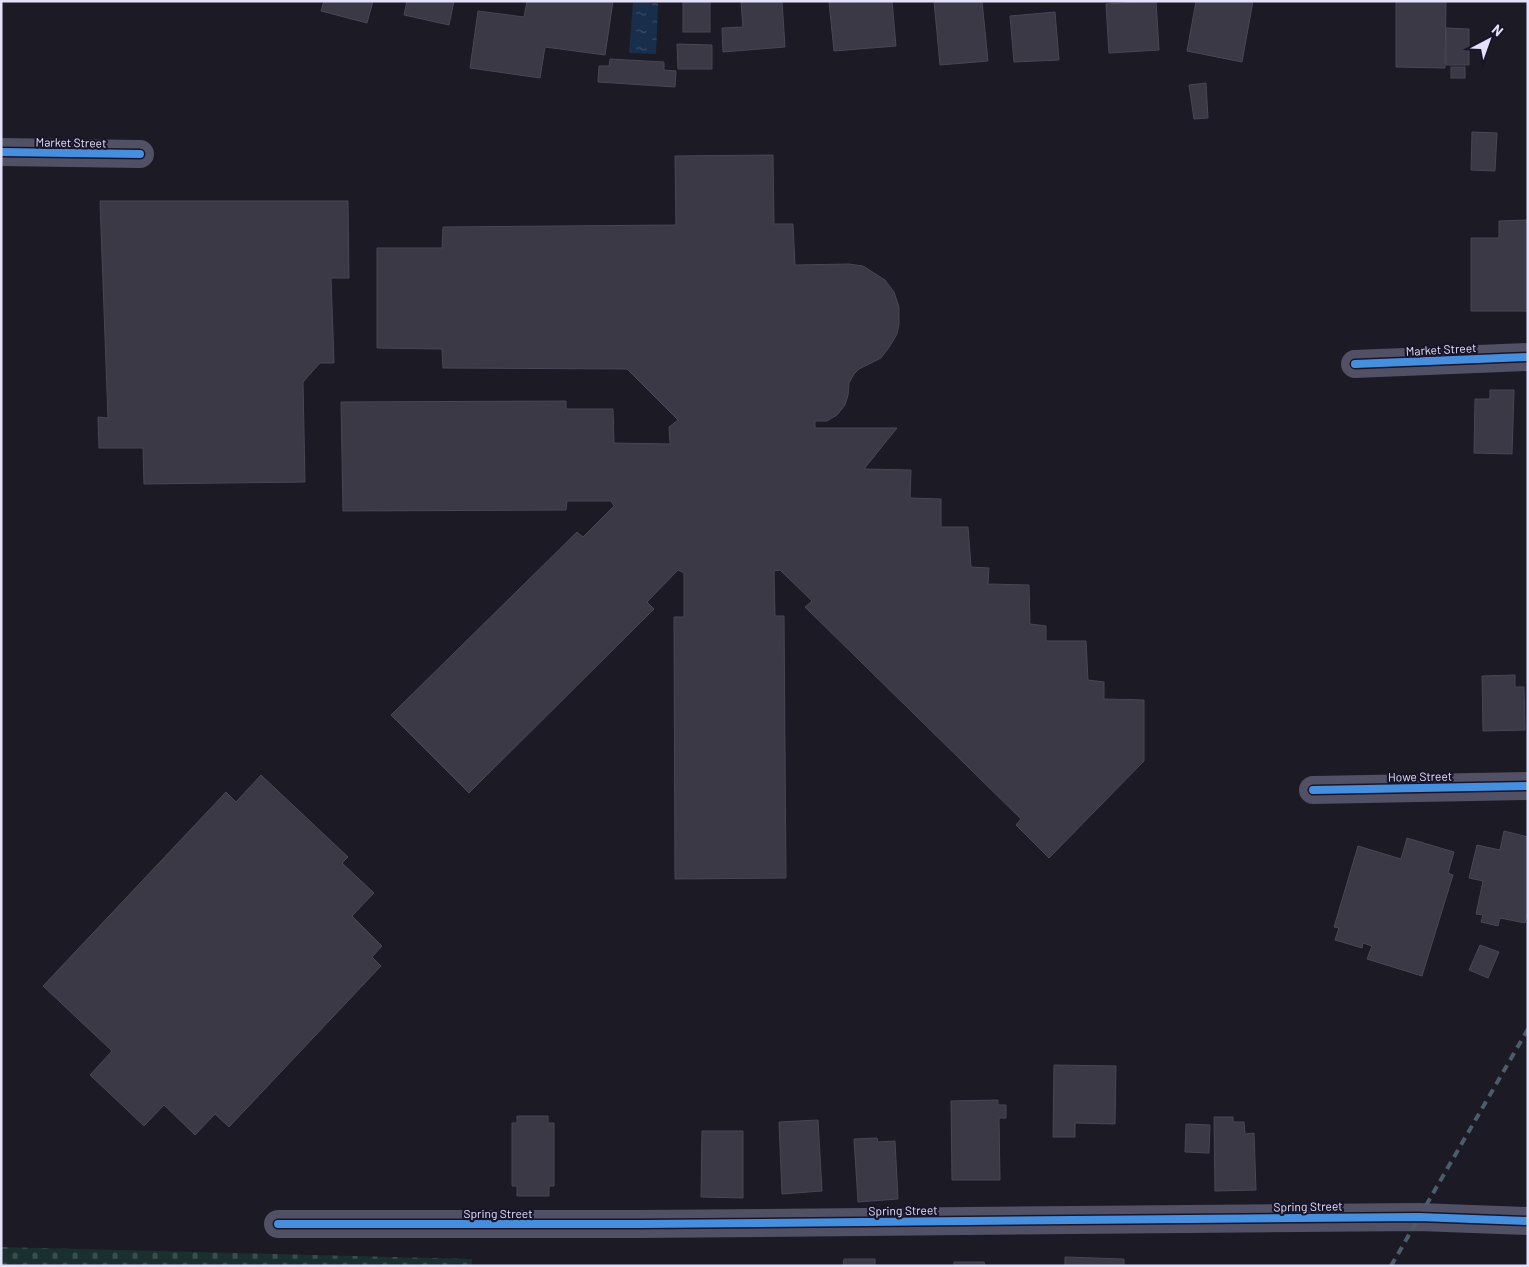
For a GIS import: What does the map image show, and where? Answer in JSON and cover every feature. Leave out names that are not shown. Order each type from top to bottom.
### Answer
[{"type":"street","name":"Market Street","points":[[1,152],[140,154]]},
{"type":"street","name":"Market Street","points":[[1356,364],[1528,357]]},
{"type":"street","name":"Howe Street","points":[[1313,790],[1528,786]]},
{"type":"street","name":"Spring Street","points":[[278,1224],[650,1224],[1419,1217],[1528,1221]]},
{"type":"green space","points":[[1,1247],[472,1259],[472,1266],[1,1266]]},
{"type":"water","points":[[633,2],[658,3],[656,54],[629,53]]},
{"type":"building","points":[[324,1],[373,1],[367,23],[321,11]]},
{"type":"building","points":[[407,1],[454,1],[449,25],[404,15]]},
{"type":"building","points":[[527,1],[613,1],[605,55],[545,47],[540,78],[470,68],[478,11],[524,17]]},
{"type":"building","points":[[741,1],[782,1],[785,47],[723,52],[722,28],[743,27]]},
{"type":"building","points":[[892,1],[896,46],[834,51],[829,2]]},
{"type":"building","points":[[934,1],[982,1],[988,61],[940,65]]},
{"type":"building","points":[[1156,1],[1159,50],[1109,53],[1106,4]]},
{"type":"building","points":[[1196,1],[1253,1],[1242,62],[1187,51]]},
{"type":"building","points":[[1396,1],[1446,1],[1445,68],[1396,67]]},
{"type":"building","points":[[683,2],[710,2],[710,32],[683,32]]},
{"type":"building","points":[[1055,12],[1059,60],[1014,62],[1010,16]]},
{"type":"building","points":[[1446,28],[1469,29],[1469,65],[1446,65]]},
{"type":"building","points":[[677,44],[712,45],[712,69],[678,69]]},
{"type":"building","points":[[610,59],[664,62],[664,70],[676,71],[675,87],[598,82],[599,66],[609,66]]},
{"type":"building","points":[[1451,67],[1465,67],[1465,78],[1451,78]]},
{"type":"building","points":[[1206,83],[1208,118],[1194,119],[1189,85]]},
{"type":"building","points":[[1472,132],[1497,133],[1495,171],[1471,170]]},
{"type":"building","points":[[773,155],[774,224],[793,224],[795,265],[849,264],[863,266],[885,280],[894,292],[899,307],[897,334],[890,346],[881,358],[859,369],[854,374],[849,383],[845,405],[837,415],[827,421],[815,421],[815,428],[897,428],[864,469],[911,470],[910,498],[941,499],[941,527],[968,527],[971,567],[989,568],[988,584],[1029,585],[1030,624],[1046,626],[1046,641],[1086,641],[1088,680],[1104,682],[1104,699],[1144,700],[1144,761],[1049,858],[1016,825],[1021,819],[805,607],[812,601],[780,570],[774,571],[775,616],[784,616],[786,878],[675,879],[674,617],[684,617],[684,573],[678,570],[647,602],[654,609],[469,793],[391,715],[577,532],[583,537],[614,506],[611,501],[567,501],[566,510],[343,511],[341,402],[566,401],[566,409],[613,409],[614,443],[670,444],[669,427],[678,420],[627,369],[443,368],[442,349],[377,348],[377,248],[442,248],[443,227],[676,225],[675,156]]},
{"type":"building","points":[[100,201],[348,201],[349,278],[331,278],[334,363],[320,363],[303,382],[305,482],[144,484],[143,448],[99,448],[98,417],[108,418]]},
{"type":"building","points":[[1528,220],[1528,311],[1471,311],[1471,238],[1499,238],[1499,221]]},
{"type":"building","points":[[1490,390],[1514,390],[1512,454],[1474,453],[1475,399],[1490,399]]},
{"type":"building","points":[[1515,675],[1515,687],[1524,687],[1525,730],[1483,731],[1482,676]]},
{"type":"building","points":[[261,775],[348,857],[342,863],[374,893],[352,916],[382,946],[372,957],[381,966],[229,1127],[215,1114],[195,1135],[164,1105],[144,1126],[90,1075],[112,1051],[43,986],[226,792],[236,802]]},
{"type":"building","points":[[1504,831],[1528,837],[1528,910],[1525,923],[1500,918],[1498,926],[1481,922],[1483,915],[1476,914],[1483,881],[1469,878],[1477,845],[1500,850]]},
{"type":"building","points":[[1407,838],[1454,852],[1448,873],[1453,875],[1422,976],[1367,959],[1372,946],[1363,943],[1362,948],[1335,940],[1339,928],[1334,927],[1358,846],[1401,859]]},
{"type":"building","points":[[1480,945],[1499,952],[1488,978],[1469,970]]},
{"type":"building","points":[[1054,1065],[1116,1066],[1115,1124],[1075,1123],[1075,1137],[1053,1137]]},
{"type":"building","points":[[998,1100],[998,1105],[1006,1105],[1006,1118],[999,1118],[1000,1180],[952,1180],[951,1101]]},
{"type":"building","points":[[517,1116],[548,1116],[548,1123],[554,1123],[554,1186],[549,1186],[549,1196],[517,1196],[517,1186],[512,1186],[512,1123],[517,1123]]},
{"type":"building","points":[[1214,1117],[1233,1117],[1233,1122],[1244,1122],[1245,1134],[1254,1133],[1256,1190],[1215,1191]]},
{"type":"building","points":[[818,1120],[822,1191],[782,1194],[779,1122]]},
{"type":"building","points":[[1186,1124],[1210,1125],[1209,1153],[1185,1152]]},
{"type":"building","points":[[702,1131],[743,1131],[743,1198],[701,1197]]},
{"type":"building","points":[[877,1138],[878,1142],[895,1141],[898,1199],[858,1202],[854,1139]]},
{"type":"building","points":[[1065,1257],[1124,1259],[1124,1266],[1065,1266]]},
{"type":"building","points":[[844,1259],[875,1259],[875,1266],[843,1266]]},
{"type":"building","points":[[954,1262],[984,1262],[985,1266],[954,1266]]},
{"type":"railway","points":[[1391,1266],[1528,1029]]},
{"type":"cycle path","points":[[1,152],[140,154]]},
{"type":"cycle path","points":[[1355,364],[1528,357]]},
{"type":"cycle path","points":[[1313,790],[1528,786]]},
{"type":"cycle path","points":[[278,1224],[640,1224],[1419,1217],[1528,1221]]}]
